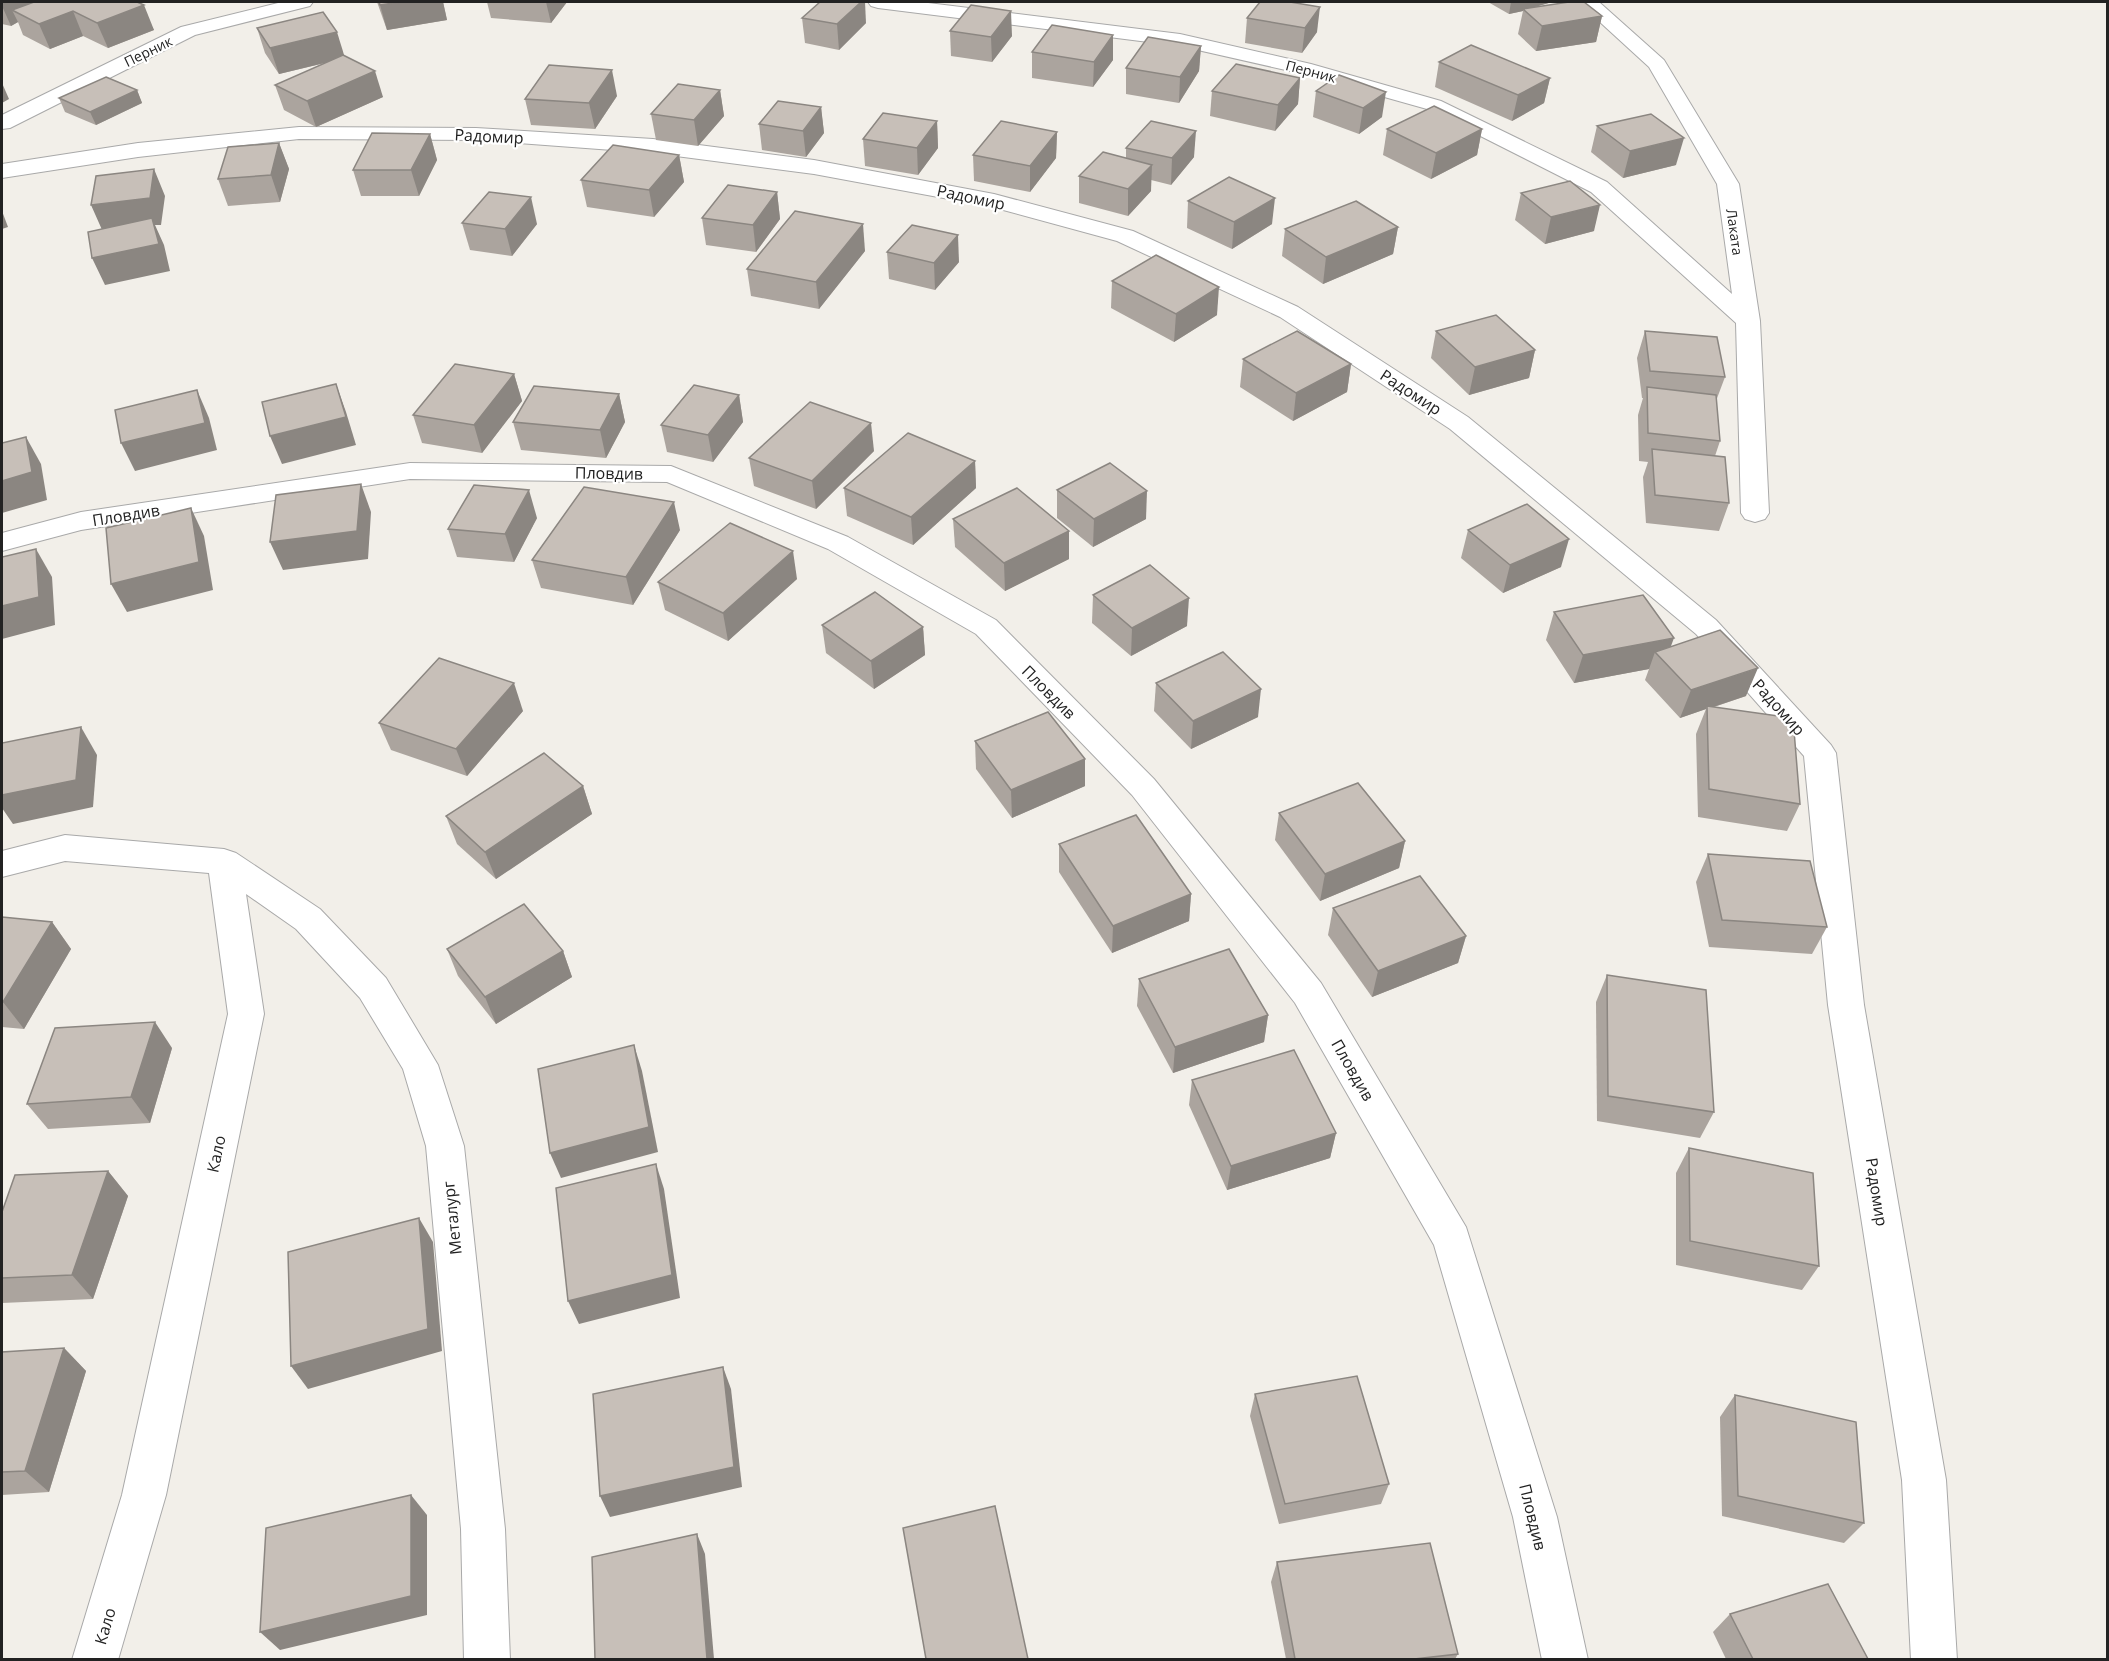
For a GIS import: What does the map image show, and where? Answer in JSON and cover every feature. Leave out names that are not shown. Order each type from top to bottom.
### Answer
[{"type":"street","name":"Перник","points":[[2,123],[188,31],[303,2]]},
{"type":"street","name":"Перник","points":[[878,2],[1180,40],[1304,68],[1434,105],[1599,187],[1748,321]]},
{"type":"street","name":"Лаката","points":[[1588,2],[1657,64],[1728,184],[1748,321],[1755,513]]},
{"type":"street","name":"Радомир","points":[[2,171],[138,150],[299,133],[476,134],[653,146],[814,167],[994,201],[1125,236],[1289,312],[1459,423],[1706,627],[1820,753],[1846,1005],[1924,1480],[1934,1659]]},
{"type":"street","name":"Пловдив","points":[[2,543],[81,521],[410,471],[670,474],[838,543],[986,627],[1143,787],[1308,993],[1452,1240],[1535,1517],[1565,1659]]},
{"type":"street","points":[[2,864],[64,848],[224,862]]},
{"type":"street","name":"Кало","points":[[95,1659],[144,1495],[246,1014],[224,862]]},
{"type":"street","name":"Металург","points":[[224,862],[308,920],[372,988],[420,1065],[445,1146],[483,1529],[487,1659]]},
{"type":"building","points":[[34,2],[137,2],[144,5],[97,23],[73,11],[39,24],[12,10]]},
{"type":"building","points":[[379,2],[400,2],[380,5]]},
{"type":"building","points":[[820,2],[861,2],[837,24],[802,18]]},
{"type":"building","points":[[1260,2],[1290,2],[1320,7],[1305,28],[1247,18]]},
{"type":"building","points":[[1584,2],[1602,16],[1542,26],[1523,9]]},
{"type":"building","points":[[971,5],[1011,11],[991,37],[950,31]]},
{"type":"building","points":[[323,12],[337,32],[270,48],[257,28]]},
{"type":"building","points":[[1052,25],[1113,35],[1094,62],[1032,52]]},
{"type":"building","points":[[1148,37],[1201,46],[1180,77],[1126,68]]},
{"type":"building","points":[[1471,45],[1550,78],[1518,95],[1439,62]]},
{"type":"building","points":[[343,55],[375,71],[307,101],[275,85]]},
{"type":"building","points":[[1236,64],[1300,78],[1278,105],[1212,91]]},
{"type":"building","points":[[549,65],[612,70],[589,103],[525,99]]},
{"type":"building","points":[[1339,75],[1386,92],[1363,108],[1316,91]]},
{"type":"building","points":[[106,77],[137,90],[90,112],[59,98]]},
{"type":"building","points":[[678,84],[720,90],[694,120],[651,114]]},
{"type":"building","points":[[778,101],[821,107],[803,131],[759,124]]},
{"type":"building","points":[[1434,106],[1482,129],[1436,153],[1387,129]]},
{"type":"building","points":[[883,113],[937,121],[917,148],[863,139]]},
{"type":"building","points":[[1651,114],[1684,138],[1630,151],[1597,126]]},
{"type":"building","points":[[1001,121],[1057,132],[1030,166],[973,155]]},
{"type":"building","points":[[1151,121],[1196,131],[1172,158],[1126,148]]},
{"type":"building","points":[[372,133],[430,134],[411,170],[353,170]]},
{"type":"building","points":[[279,143],[271,175],[218,179],[228,147]]},
{"type":"building","points":[[613,145],[679,155],[649,190],[581,180]]},
{"type":"building","points":[[1103,152],[1152,165],[1128,189],[1079,176]]},
{"type":"building","points":[[154,169],[150,198],[91,205],[96,176]]},
{"type":"building","points":[[1229,177],[1275,198],[1234,222],[1188,201]]},
{"type":"building","points":[[1570,181],[1600,205],[1551,217],[1521,193]]},
{"type":"building","points":[[728,185],[777,192],[753,225],[702,218]]},
{"type":"building","points":[[489,192],[531,197],[505,229],[462,223]]},
{"type":"building","points":[[1356,201],[1398,227],[1326,257],[1285,229]]},
{"type":"building","points":[[795,211],[863,224],[816,282],[747,269]]},
{"type":"building","points":[[152,218],[159,244],[92,258],[88,232]]},
{"type":"building","points":[[912,225],[958,235],[934,263],[887,252]]},
{"type":"building","points":[[1156,255],[1219,287],[1176,314],[1112,281]]},
{"type":"building","points":[[1496,315],[1535,350],[1475,367],[1436,331]]},
{"type":"building","points":[[1297,331],[1351,364],[1296,393],[1243,359]]},
{"type":"building","points":[[1645,331],[1717,337],[1725,377],[1650,371]]},
{"type":"building","points":[[455,364],[514,374],[474,425],[413,415]]},
{"type":"building","points":[[336,384],[346,417],[270,436],[262,402]]},
{"type":"building","points":[[694,385],[739,395],[708,435],[661,425]]},
{"type":"building","points":[[534,386],[619,394],[600,430],[513,422]]},
{"type":"building","points":[[1647,387],[1716,395],[1720,441],[1648,433]]},
{"type":"building","points":[[197,390],[205,423],[121,443],[115,410]]},
{"type":"building","points":[[810,402],[871,423],[812,481],[749,458]]},
{"type":"building","points":[[908,433],[975,461],[911,517],[844,488]]},
{"type":"building","points":[[26,437],[32,472],[2,481],[2,443]]},
{"type":"building","points":[[1652,449],[1725,457],[1729,503],[1655,495]]},
{"type":"building","points":[[1110,463],[1147,491],[1094,519],[1057,490]]},
{"type":"building","points":[[361,484],[357,531],[270,542],[276,495]]},
{"type":"building","points":[[474,485],[529,490],[505,534],[448,529]]},
{"type":"building","points":[[584,487],[674,502],[626,577],[532,560]]},
{"type":"building","points":[[1017,488],[1069,531],[1004,563],[953,519]]},
{"type":"building","points":[[1527,504],[1569,539],[1510,565],[1468,530]]},
{"type":"building","points":[[191,508],[199,562],[111,584],[106,528]]},
{"type":"building","points":[[730,523],[793,551],[723,613],[658,582]]},
{"type":"building","points":[[36,549],[39,597],[2,606],[2,557]]},
{"type":"building","points":[[1150,565],[1189,598],[1132,628],[1093,595]]},
{"type":"building","points":[[875,592],[923,627],[871,661],[822,625]]},
{"type":"building","points":[[1643,595],[1674,638],[1583,655],[1554,612]]},
{"type":"building","points":[[1720,630],[1758,668],[1691,690],[1655,652]]},
{"type":"building","points":[[1223,652],[1261,689],[1193,721],[1156,683]]},
{"type":"building","points":[[439,658],[514,683],[456,749],[379,723]]},
{"type":"building","points":[[1707,706],[1793,718],[1800,804],[1709,789]]},
{"type":"building","points":[[1048,712],[1085,759],[1011,790],[975,741]]},
{"type":"building","points":[[81,727],[76,780],[2,795],[2,743]]},
{"type":"building","points":[[544,753],[583,786],[485,852],[446,816]]},
{"type":"building","points":[[1358,783],[1405,841],[1325,874],[1279,813]]},
{"type":"building","points":[[1136,815],[1191,894],[1113,926],[1059,844]]},
{"type":"building","points":[[1708,854],[1810,861],[1827,927],[1722,920]]},
{"type":"building","points":[[1420,876],[1466,936],[1378,971],[1333,908]]},
{"type":"building","points":[[524,904],[563,951],[485,997],[447,949]]},
{"type":"building","points":[[2,917],[52,922],[3,1002],[2,1002]]},
{"type":"building","points":[[1229,949],[1268,1015],[1175,1047],[1139,979]]},
{"type":"building","points":[[1607,975],[1706,990],[1714,1112],[1608,1096]]},
{"type":"building","points":[[155,1022],[131,1097],[27,1104],[55,1028]]},
{"type":"building","points":[[634,1045],[649,1127],[550,1153],[538,1069]]},
{"type":"building","points":[[1294,1050],[1336,1133],[1231,1166],[1192,1080]]},
{"type":"building","points":[[1689,1148],[1813,1173],[1819,1266],[1690,1241]]},
{"type":"building","points":[[656,1164],[672,1275],[568,1301],[556,1188]]},
{"type":"building","points":[[108,1171],[72,1275],[2,1278],[2,1212],[15,1175]]},
{"type":"building","points":[[419,1218],[428,1329],[291,1366],[288,1252]]},
{"type":"building","points":[[64,1348],[25,1471],[2,1472],[2,1352]]},
{"type":"building","points":[[723,1367],[734,1467],[600,1496],[593,1394]]},
{"type":"building","points":[[1357,1376],[1389,1484],[1285,1504],[1255,1394]]},
{"type":"building","points":[[1735,1395],[1856,1422],[1864,1523],[1738,1496]]},
{"type":"building","points":[[411,1495],[411,1596],[260,1632],[266,1528]]},
{"type":"building","points":[[995,1506],[1028,1659],[926,1659],[903,1528]]},
{"type":"building","points":[[697,1534],[707,1659],[595,1659],[592,1557]]},
{"type":"building","points":[[1430,1543],[1458,1654],[1414,1659],[1295,1659],[1277,1562]]},
{"type":"building","points":[[1828,1584],[1868,1659],[1753,1659],[1730,1614]]}]
